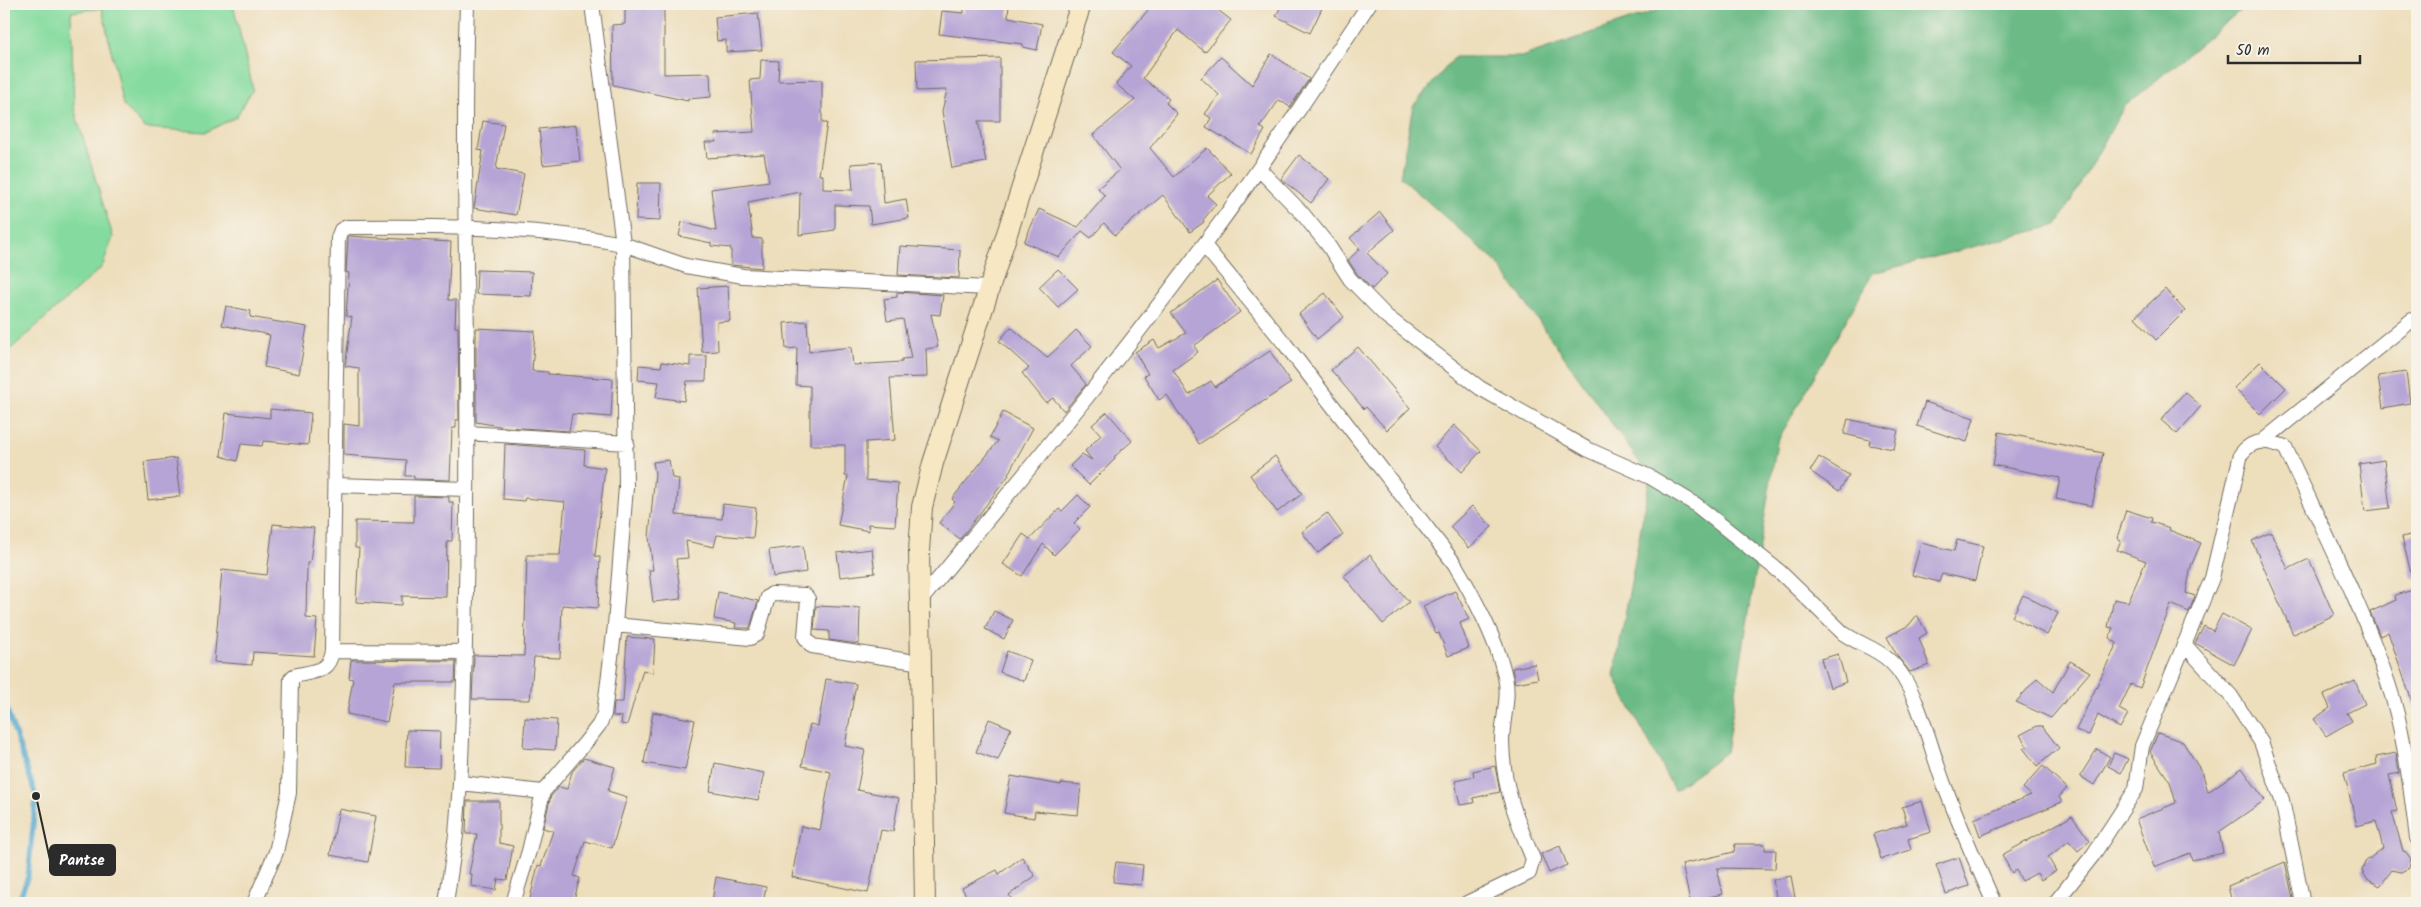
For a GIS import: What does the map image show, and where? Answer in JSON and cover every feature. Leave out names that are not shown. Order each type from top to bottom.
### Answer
[{"type":"street","points":[[446,903],[456,835],[466,652],[465,75],[467,4]]},
{"type":"street","points":[[513,903],[529,851],[543,792],[585,743],[602,719],[615,625],[626,487],[623,244],[592,4]]},
{"type":"street","points":[[925,903],[920,551],[922,507],[933,463],[988,288],[1081,4]]},
{"type":"street","points":[[921,600],[1098,385],[1204,245],[1259,169],[1369,4]]},
{"type":"street","points":[[1259,169],[1302,213],[1328,245],[1350,279],[1386,316],[1480,388],[1587,449],[1650,477],[1695,504],[1780,572],[1843,633],[1853,640],[1874,648],[1892,662],[1910,689],[1945,787],[1994,903]]},
{"type":"street","points":[[254,903],[276,852],[289,792],[291,679],[294,676],[326,668],[331,661],[335,485],[336,285],[338,238],[341,230],[346,227],[465,226],[581,236],[623,244],[686,266],[742,276],[988,288]]},
{"type":"street","points":[[1204,245],[1285,344],[1454,562],[1472,592],[1502,665],[1507,694],[1502,740],[1504,775],[1509,798],[1533,859],[1533,866],[1529,873],[1467,903]]},
{"type":"street","points":[[2263,441],[2412,320],[2417,320]]},
{"type":"street","points":[[467,434],[626,443]]},
{"type":"street","points":[[2055,903],[2093,855],[2136,789],[2142,746],[2212,578],[2241,454],[2247,446],[2254,442],[2263,441],[2285,447],[2354,599],[2388,683],[2406,753],[2417,838]]},
{"type":"street","points":[[335,485],[467,489]]},
{"type":"street","points":[[615,625],[750,638],[756,634],[768,597],[772,594],[805,596],[808,599],[805,637],[812,646],[922,663]]},
{"type":"street","points":[[2184,644],[2231,696],[2261,742],[2282,800],[2303,903]]},
{"type":"street","points":[[332,651],[466,652]]},
{"type":"street","points":[[460,783],[543,792]]},
{"type":"green space","points":[[4,4],[233,4],[253,89],[236,117],[206,132],[145,128],[123,105],[102,8],[71,12],[74,108],[113,237],[102,267],[4,355]]},
{"type":"green space","points":[[1676,4],[2248,4],[2124,107],[2057,225],[1873,273],[1777,442],[1726,752],[1674,790],[1614,676],[1650,477],[1497,263],[1400,177],[1413,106],[1455,57],[1521,57]]},
{"type":"building","points":[[625,4],[664,4],[664,74],[710,73],[711,97],[688,99],[688,101],[613,85],[612,25],[625,24]]},
{"type":"building","points":[[964,4],[1009,4],[1008,17],[1042,24],[1037,50],[1023,47],[1023,44],[939,34],[942,11],[964,13]]},
{"type":"building","points":[[1153,4],[1210,4],[1231,20],[1205,52],[1178,30],[1143,78],[1169,99],[1166,103],[1177,114],[1150,148],[1174,177],[1207,148],[1231,173],[1207,196],[1216,204],[1203,220],[1204,222],[1190,232],[1163,195],[1115,235],[1104,223],[1091,238],[1082,231],[1059,257],[1024,242],[1039,209],[1078,227],[1105,196],[1098,188],[1120,170],[1093,135],[1135,100],[1116,84],[1131,66],[1113,52]]},
{"type":"building","points":[[1282,4],[1324,4],[1310,33],[1276,16]]},
{"type":"building","points":[[758,13],[762,50],[726,52],[726,40],[717,41],[715,17]]},
{"type":"building","points":[[1271,54],[1309,79],[1290,107],[1279,100],[1260,127],[1265,130],[1251,154],[1206,127],[1211,118],[1205,114],[1219,95],[1201,78],[1221,57],[1252,85]]},
{"type":"building","points":[[1000,58],[1000,121],[978,121],[986,162],[952,168],[942,111],[947,90],[917,91],[916,60]]},
{"type":"building","points":[[761,60],[779,61],[778,81],[822,80],[822,123],[827,123],[819,175],[823,175],[823,189],[853,190],[851,164],[881,162],[884,203],[906,199],[909,218],[871,224],[869,206],[835,205],[835,230],[799,235],[800,192],[748,202],[753,238],[762,239],[762,268],[731,265],[731,248],[711,246],[711,243],[679,236],[682,222],[716,231],[711,189],[769,181],[764,154],[707,158],[705,142],[716,142],[715,134],[754,132],[750,80],[760,79]]},
{"type":"building","points":[[483,121],[504,124],[496,169],[524,174],[516,215],[474,208],[483,151],[478,150]]},
{"type":"building","points":[[576,125],[580,161],[543,165],[539,129]]},
{"type":"building","points":[[1299,155],[1329,179],[1311,203],[1281,179]]},
{"type":"building","points":[[637,183],[661,183],[660,221],[636,220]]},
{"type":"building","points":[[1380,212],[1394,230],[1367,253],[1387,274],[1372,289],[1357,274],[1348,260],[1360,249],[1350,238]]},
{"type":"building","points":[[348,236],[451,242],[448,300],[456,300],[455,327],[458,327],[459,420],[456,420],[456,428],[452,428],[450,480],[414,479],[414,476],[405,476],[406,460],[344,455],[344,424],[359,426],[359,368],[345,366],[352,317],[346,316],[349,273],[346,272]]},
{"type":"building","points":[[900,246],[960,250],[959,278],[898,275]]},
{"type":"building","points":[[1058,269],[1078,289],[1058,307],[1039,287]]},
{"type":"building","points":[[477,270],[532,272],[531,296],[476,294]]},
{"type":"building","points":[[1217,280],[1240,312],[1194,346],[1198,352],[1173,370],[1189,395],[1211,381],[1215,387],[1270,351],[1291,383],[1199,444],[1167,395],[1159,400],[1144,376],[1148,374],[1135,352],[1154,340],[1159,348],[1186,333],[1171,313]]},
{"type":"building","points":[[728,286],[730,321],[717,322],[718,351],[702,352],[698,288]]},
{"type":"building","points":[[2165,289],[2185,311],[2156,340],[2135,317]]},
{"type":"building","points":[[897,292],[943,295],[940,315],[931,314],[938,347],[926,349],[927,377],[890,378],[895,440],[866,442],[866,480],[898,483],[895,526],[868,524],[869,531],[838,525],[848,476],[845,476],[845,445],[810,445],[810,386],[796,385],[797,348],[786,349],[784,323],[807,321],[809,352],[851,347],[853,365],[902,362],[902,359],[911,358],[903,319],[887,321],[884,299],[897,297]]},
{"type":"building","points":[[1325,293],[1344,317],[1317,339],[1299,314]]},
{"type":"building","points":[[226,306],[251,311],[250,317],[307,327],[299,374],[264,367],[270,335],[222,325]]},
{"type":"building","points":[[1011,327],[1047,358],[1076,330],[1092,346],[1071,366],[1086,384],[1064,411],[1053,398],[1046,403],[1022,373],[1029,368],[999,341]]},
{"type":"building","points":[[476,328],[535,331],[532,371],[613,379],[611,417],[572,414],[569,431],[505,427],[476,422]]},
{"type":"building","points":[[1358,347],[1410,408],[1387,430],[1366,407],[1364,409],[1331,370]]},
{"type":"building","points":[[690,356],[707,356],[706,381],[687,381],[684,401],[656,397],[659,382],[638,380],[639,365],[661,367],[662,362],[690,366]]},
{"type":"building","points":[[2260,362],[2286,388],[2260,414],[2234,388]]},
{"type":"building","points":[[2406,372],[2410,403],[2383,408],[2378,376]]},
{"type":"building","points":[[2185,392],[2201,406],[2177,434],[2161,420]]},
{"type":"building","points":[[1925,402],[1974,418],[1967,442],[1917,426]]},
{"type":"building","points":[[270,409],[311,413],[308,445],[263,441],[262,446],[241,444],[237,461],[221,456],[226,413],[270,418]]},
{"type":"building","points":[[1003,412],[1033,428],[1009,475],[960,539],[939,523],[955,502],[952,499],[998,441],[990,437]]},
{"type":"building","points":[[1107,412],[1132,441],[1114,457],[1115,459],[1089,485],[1070,466],[1082,454],[1092,460],[1085,451],[1101,435],[1092,425]]},
{"type":"building","points":[[1848,419],[1898,430],[1894,449],[1869,445],[1870,440],[1844,434]]},
{"type":"building","points":[[1454,425],[1481,451],[1462,472],[1435,447]]},
{"type":"building","points":[[1999,432],[2103,453],[2092,506],[2056,499],[2060,478],[1993,465]]},
{"type":"building","points":[[505,444],[585,450],[584,465],[605,468],[595,556],[600,557],[598,608],[562,605],[560,658],[534,657],[530,700],[472,699],[474,655],[524,656],[527,555],[560,555],[565,502],[525,498],[524,501],[503,499]]},
{"type":"building","points":[[1275,456],[1302,494],[1277,512],[1250,475]]},
{"type":"building","points":[[1819,457],[1849,475],[1839,491],[1810,471]]},
{"type":"building","points":[[176,458],[181,496],[148,500],[144,462]]},
{"type":"building","points":[[669,460],[672,478],[679,479],[676,515],[722,519],[723,504],[756,508],[753,538],[717,535],[714,547],[686,541],[688,558],[676,559],[681,599],[653,602],[649,570],[653,570],[649,537],[655,473],[653,462]]},
{"type":"building","points":[[2384,460],[2390,508],[2365,511],[2359,464]]},
{"type":"building","points":[[1078,495],[1090,507],[1074,523],[1080,529],[1054,555],[1043,544],[1022,576],[1003,564],[1023,534],[1030,539],[1059,509],[1062,511]]},
{"type":"building","points":[[414,496],[449,497],[449,502],[453,502],[452,541],[447,541],[446,597],[402,596],[402,605],[356,602],[359,548],[355,548],[355,521],[414,522]]},
{"type":"building","points":[[1472,506],[1492,527],[1469,548],[1450,527]]},
{"type":"building","points":[[2126,510],[2152,518],[2151,522],[2170,528],[2169,530],[2201,543],[2191,566],[2186,593],[2195,596],[2189,612],[2171,604],[2140,688],[2131,684],[2119,709],[2128,714],[2120,728],[2098,715],[2089,735],[2076,730],[2117,643],[2109,638],[2113,628],[2108,627],[2114,599],[2128,602],[2146,561],[2117,550],[2121,540],[2117,538]]},
{"type":"building","points":[[1327,513],[1343,535],[1318,553],[1302,532]]},
{"type":"building","points":[[273,524],[314,528],[310,563],[307,563],[306,618],[317,619],[314,656],[253,652],[252,665],[214,662],[222,570],[267,575]]},
{"type":"building","points":[[2271,532],[2288,569],[2309,559],[2334,615],[2293,634],[2252,541]]},
{"type":"building","points":[[2417,533],[2417,578],[2412,578],[2402,537]]},
{"type":"building","points":[[1957,540],[1983,546],[1975,581],[1942,574],[1939,582],[1912,575],[1921,543],[1954,551]]},
{"type":"building","points":[[803,546],[806,572],[773,577],[769,550]]},
{"type":"building","points":[[872,549],[875,573],[840,577],[837,553]]},
{"type":"building","points":[[1370,555],[1409,602],[1383,624],[1344,576]]},
{"type":"building","points":[[2417,589],[2417,710],[2415,710],[2388,632],[2380,636],[2370,612],[2396,600],[2395,595]]},
{"type":"building","points":[[1455,591],[1469,619],[1460,623],[1469,648],[1448,656],[1439,633],[1436,634],[1423,606]]},
{"type":"building","points":[[718,592],[758,601],[750,628],[735,628],[736,623],[714,619]]},
{"type":"building","points":[[2023,595],[2058,613],[2047,635],[2012,617]]},
{"type":"building","points":[[816,606],[860,608],[859,644],[829,640],[829,631],[814,630]]},
{"type":"building","points":[[994,611],[1013,620],[1004,639],[985,629]]},
{"type":"building","points":[[2222,614],[2252,630],[2234,665],[2195,643],[2204,626],[2213,631]]},
{"type":"building","points":[[1917,615],[1927,633],[1919,638],[1929,665],[1910,672],[1898,657],[1887,637],[1909,625]]},
{"type":"building","points":[[627,637],[655,639],[653,673],[643,670],[627,725],[621,724],[622,717],[613,716],[614,702],[623,702]]},
{"type":"building","points":[[1007,651],[1031,660],[1024,681],[1000,672]]},
{"type":"building","points":[[1838,654],[1846,682],[1830,688],[1821,659]]},
{"type":"building","points":[[351,660],[456,661],[455,682],[395,682],[387,722],[347,714],[353,679],[349,678]]},
{"type":"building","points":[[2070,661],[2090,672],[2051,718],[2016,702],[2037,678],[2053,692]]},
{"type":"building","points":[[1535,664],[1538,679],[1515,683],[1512,668]]},
{"type":"building","points":[[826,679],[856,684],[845,746],[865,750],[857,790],[899,798],[893,832],[881,830],[868,893],[792,877],[801,826],[820,830],[831,772],[802,766],[810,724],[818,726]]},
{"type":"building","points":[[2355,681],[2365,704],[2347,713],[2352,721],[2326,736],[2314,719],[2330,708],[2324,695]]},
{"type":"building","points":[[653,712],[695,720],[685,770],[644,763]]},
{"type":"building","points":[[525,718],[557,720],[555,750],[523,748]]},
{"type":"building","points":[[989,719],[1011,728],[998,760],[976,752]]},
{"type":"building","points":[[2037,726],[2042,726],[2059,748],[2037,766],[2023,748],[2027,746],[2020,735]]},
{"type":"building","points":[[407,730],[440,731],[439,768],[405,767]]},
{"type":"building","points":[[2158,733],[2183,742],[2203,774],[2208,792],[2242,768],[2265,800],[2219,832],[2223,853],[2192,860],[2190,853],[2154,867],[2136,819],[2176,803],[2170,782],[2150,752]]},
{"type":"building","points":[[2097,749],[2110,757],[2094,785],[2080,776]]},
{"type":"building","points":[[2114,753],[2128,759],[2121,773],[2108,766]]},
{"type":"building","points":[[2396,753],[2399,773],[2389,775],[2397,811],[2392,812],[2403,851],[2411,859],[2409,868],[2401,872],[2392,870],[2380,886],[2367,879],[2362,871],[2365,862],[2383,848],[2376,821],[2357,826],[2344,773],[2377,764],[2376,757]]},
{"type":"building","points":[[584,758],[615,767],[608,791],[627,797],[612,848],[585,841],[574,876],[580,878],[573,903],[529,903],[538,865],[541,866],[553,831],[543,828],[551,796],[559,787],[567,789],[572,772]]},
{"type":"building","points":[[715,763],[764,773],[758,800],[710,791]]},
{"type":"building","points":[[1495,766],[1500,792],[1473,798],[1474,803],[1460,805],[1455,781],[1474,777],[1473,771]]},
{"type":"building","points":[[2043,766],[2067,788],[2059,797],[2062,802],[1980,836],[1974,819],[2031,795],[2023,788]]},
{"type":"building","points":[[1011,776],[1061,785],[1061,783],[1081,785],[1078,815],[1035,811],[1034,818],[1004,813]]},
{"type":"building","points":[[467,801],[499,801],[499,843],[513,846],[507,880],[498,879],[496,890],[471,886],[472,874],[469,874],[477,834],[466,834]]},
{"type":"building","points":[[1922,801],[1931,832],[1908,839],[1911,850],[1881,859],[1873,834],[1907,824],[1902,807]]},
{"type":"building","points":[[339,809],[376,816],[368,862],[330,855]]},
{"type":"building","points":[[2072,816],[2090,841],[2078,851],[2069,841],[2048,857],[2056,871],[2041,880],[2037,873],[2022,881],[2016,870],[2012,873],[2002,855]]},
{"type":"building","points":[[1735,844],[1765,844],[1765,850],[1776,850],[1775,869],[1717,868],[1723,894],[1690,901],[1682,864],[1734,852]]},
{"type":"building","points":[[1560,846],[1567,865],[1549,873],[1541,854]]},
{"type":"building","points":[[1022,857],[1035,876],[1009,895],[1014,903],[970,903],[962,888],[997,870],[999,874]]},
{"type":"building","points":[[1959,857],[1969,886],[1946,894],[1936,865]]},
{"type":"building","points":[[1116,862],[1143,865],[1141,885],[1113,882]]},
{"type":"building","points":[[2285,862],[2293,899],[2283,903],[2232,903],[2228,886]]},
{"type":"building","points":[[1791,876],[1796,903],[1777,903],[1773,880]]},
{"type":"building","points":[[716,877],[766,887],[763,903],[712,901]]},
{"type":"waterway","points":[[4,701],[36,796],[28,876],[18,903]]},
{"type":"place","name":"Pantse","points":[[36,796]]}]
